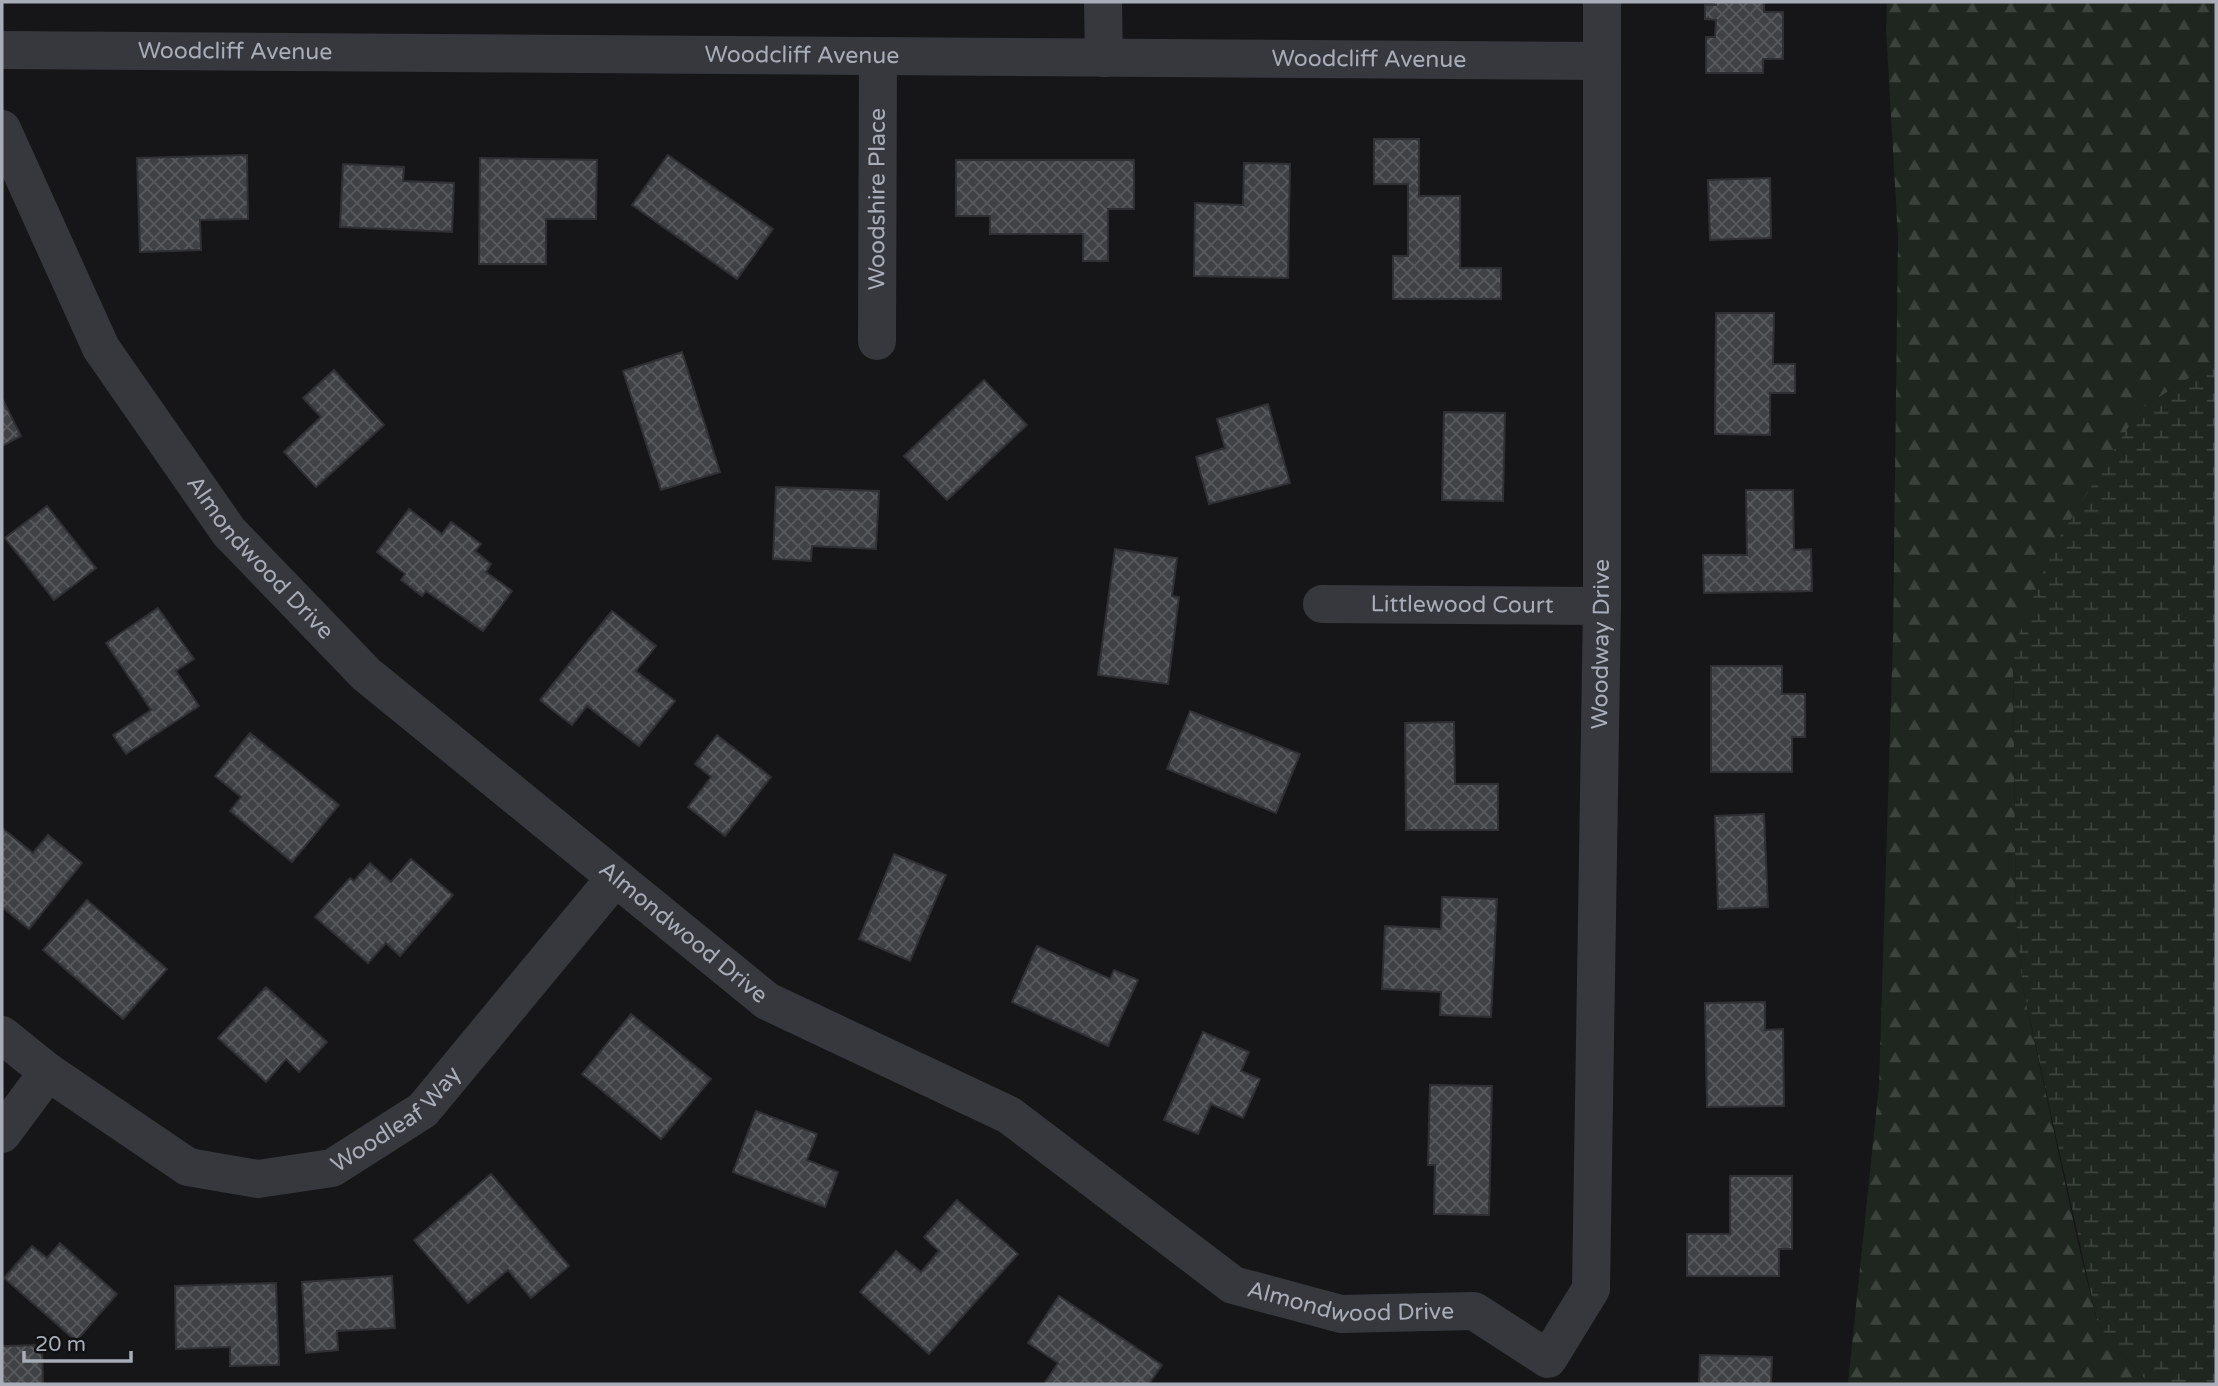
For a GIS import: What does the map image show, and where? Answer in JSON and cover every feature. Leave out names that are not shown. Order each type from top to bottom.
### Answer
[{"type":"street","points":[[1103,2],[1104,58]]},
{"type":"street","name":"Woodway Drive","points":[[1591,1289],[1602,606],[1602,2]]},
{"type":"street","name":"Woodcliff Avenue","points":[[2,50],[1602,61]]},
{"type":"street","name":"Woodshire Place","points":[[877,341],[878,57]]},
{"type":"street","name":"Almondwood Drive","points":[[2,129],[101,348],[229,532],[366,674],[767,1001],[1009,1115],[1233,1285],[1341,1314],[1475,1311],[1548,1359],[1591,1289]]},
{"type":"street","name":"Littlewood Court","points":[[1322,604],[1602,606]]},
{"type":"street","name":"Woodleaf Way","points":[[2,1035],[48,1072],[188,1167],[258,1179],[332,1168],[423,1110],[615,878]]},
{"type":"street","points":[[2,1134],[48,1072]]},
{"type":"green space","points":[[1887,2],[2216,2],[2216,361],[2139,410],[2013,651],[2016,920],[2023,988],[2078,1243],[2098,1325],[2145,1379],[2190,1384],[1848,1384],[1879,1085],[1893,637],[1898,238],[1886,29]]},
{"type":"green space","points":[[2216,361],[2216,1382],[2190,1384],[2145,1379],[2098,1325],[2023,988],[2016,920],[2013,651],[2051,551],[2139,410]]},
{"type":"building","points":[[1716,2],[1764,2],[1764,12],[1783,12],[1783,59],[1763,59],[1763,73],[1706,73],[1706,37],[1715,37],[1716,20],[1705,19],[1705,5],[1716,5]]},
{"type":"building","points":[[1374,139],[1419,139],[1419,196],[1460,196],[1460,268],[1501,268],[1501,299],[1393,299],[1393,256],[1408,256],[1408,184],[1374,184]]},
{"type":"building","points":[[247,155],[248,219],[200,220],[201,250],[140,252],[137,158]]},
{"type":"building","points":[[668,155],[773,229],[737,279],[632,205]]},
{"type":"building","points":[[480,158],[597,160],[596,219],[546,219],[546,264],[479,264]]},
{"type":"building","points":[[956,160],[1134,160],[1134,209],[1108,209],[1108,261],[1083,261],[1083,234],[990,234],[990,216],[956,216]]},
{"type":"building","points":[[1244,163],[1290,164],[1288,278],[1194,276],[1195,203],[1243,205]]},
{"type":"building","points":[[343,164],[404,167],[403,181],[454,183],[452,232],[340,227]]},
{"type":"building","points":[[1770,178],[1771,238],[1710,240],[1708,180]]},
{"type":"building","points":[[1716,313],[1774,313],[1773,364],[1795,364],[1795,393],[1770,393],[1770,435],[1715,434]]},
{"type":"building","points":[[682,352],[720,472],[661,490],[623,371]]},
{"type":"building","points":[[334,370],[384,425],[316,487],[284,452],[321,417],[303,398]]},
{"type":"building","points":[[984,380],[1027,425],[947,500],[904,456]]},
{"type":"building","points":[[2,398],[21,436],[2,446]]},
{"type":"building","points":[[1268,404],[1290,483],[1209,504],[1196,457],[1225,448],[1217,419]]},
{"type":"building","points":[[1444,412],[1505,413],[1503,501],[1442,500]]},
{"type":"building","points":[[776,487],[879,491],[876,549],[812,546],[811,561],[773,559]]},
{"type":"building","points":[[1746,490],[1793,490],[1794,550],[1811,549],[1812,591],[1704,593],[1703,555],[1747,555]]},
{"type":"building","points":[[47,506],[96,568],[54,600],[5,538]]},
{"type":"building","points":[[409,509],[442,534],[451,522],[481,544],[475,551],[491,564],[486,572],[512,591],[483,631],[426,591],[422,596],[401,580],[405,574],[377,552]]},
{"type":"building","points":[[1115,549],[1177,558],[1172,596],[1179,597],[1168,684],[1098,675]]},
{"type":"building","points":[[158,608],[194,659],[176,671],[199,706],[126,754],[113,735],[151,710],[106,643]]},
{"type":"building","points":[[612,611],[656,646],[636,671],[675,701],[639,746],[587,706],[572,725],[540,700]]},
{"type":"building","points":[[1711,666],[1782,666],[1782,694],[1805,694],[1805,737],[1792,737],[1792,772],[1711,772]]},
{"type":"building","points":[[1190,711],[1300,754],[1276,813],[1167,769]]},
{"type":"building","points":[[1454,722],[1455,784],[1498,784],[1498,830],[1406,830],[1405,723]]},
{"type":"building","points":[[250,733],[339,805],[292,862],[230,811],[241,797],[215,776]]},
{"type":"building","points":[[717,735],[771,777],[725,836],[688,807],[711,777],[695,764]]},
{"type":"building","points":[[1764,814],[1768,907],[1718,909],[1715,816]]},
{"type":"building","points":[[2,828],[33,853],[48,835],[82,863],[29,929],[2,907]]},
{"type":"building","points":[[894,854],[946,875],[910,961],[859,939]]},
{"type":"building","points":[[411,859],[453,895],[400,956],[386,943],[368,963],[315,917],[350,878],[354,881],[370,863],[391,882]]},
{"type":"building","points":[[1442,897],[1497,899],[1491,1017],[1440,1015],[1441,992],[1382,989],[1385,926],[1441,929]]},
{"type":"building","points":[[87,900],[167,969],[123,1019],[43,950]]},
{"type":"building","points":[[1037,946],[1110,979],[1114,970],[1138,980],[1108,1046],[1012,1002]]},
{"type":"building","points":[[266,987],[327,1042],[299,1072],[286,1059],[266,1082],[218,1038]]},
{"type":"building","points":[[1765,1002],[1765,1030],[1783,1029],[1784,1106],[1707,1107],[1705,1003]]},
{"type":"building","points":[[631,1014],[711,1079],[661,1139],[582,1074]]},
{"type":"building","points":[[1203,1032],[1249,1052],[1241,1071],[1260,1079],[1243,1118],[1211,1104],[1198,1134],[1164,1120]]},
{"type":"building","points":[[1430,1085],[1492,1086],[1489,1215],[1434,1214],[1435,1165],[1428,1165]]},
{"type":"building","points":[[756,1111],[817,1134],[807,1160],[838,1172],[825,1207],[733,1172]]},
{"type":"building","points":[[491,1174],[569,1266],[531,1298],[508,1270],[468,1303],[414,1240]]},
{"type":"building","points":[[1730,1176],[1792,1176],[1792,1249],[1779,1249],[1779,1276],[1687,1276],[1687,1234],[1730,1234]]},
{"type":"building","points":[[957,1200],[1018,1254],[929,1354],[860,1292],[896,1251],[921,1272],[939,1251],[924,1237]]},
{"type":"building","points":[[60,1243],[117,1294],[76,1341],[4,1278],[32,1246],[47,1258]]},
{"type":"building","points":[[392,1276],[395,1328],[337,1331],[338,1350],[306,1353],[302,1282]]},
{"type":"building","points":[[276,1283],[279,1365],[230,1366],[230,1347],[176,1349],[175,1286]]},
{"type":"building","points":[[1059,1296],[1162,1365],[1149,1384],[1044,1384],[1058,1363],[1028,1343]]},
{"type":"building","points":[[42,1345],[43,1384],[2,1384],[2,1346]]},
{"type":"building","points":[[1700,1355],[1772,1357],[1771,1384],[1699,1384]]}]
